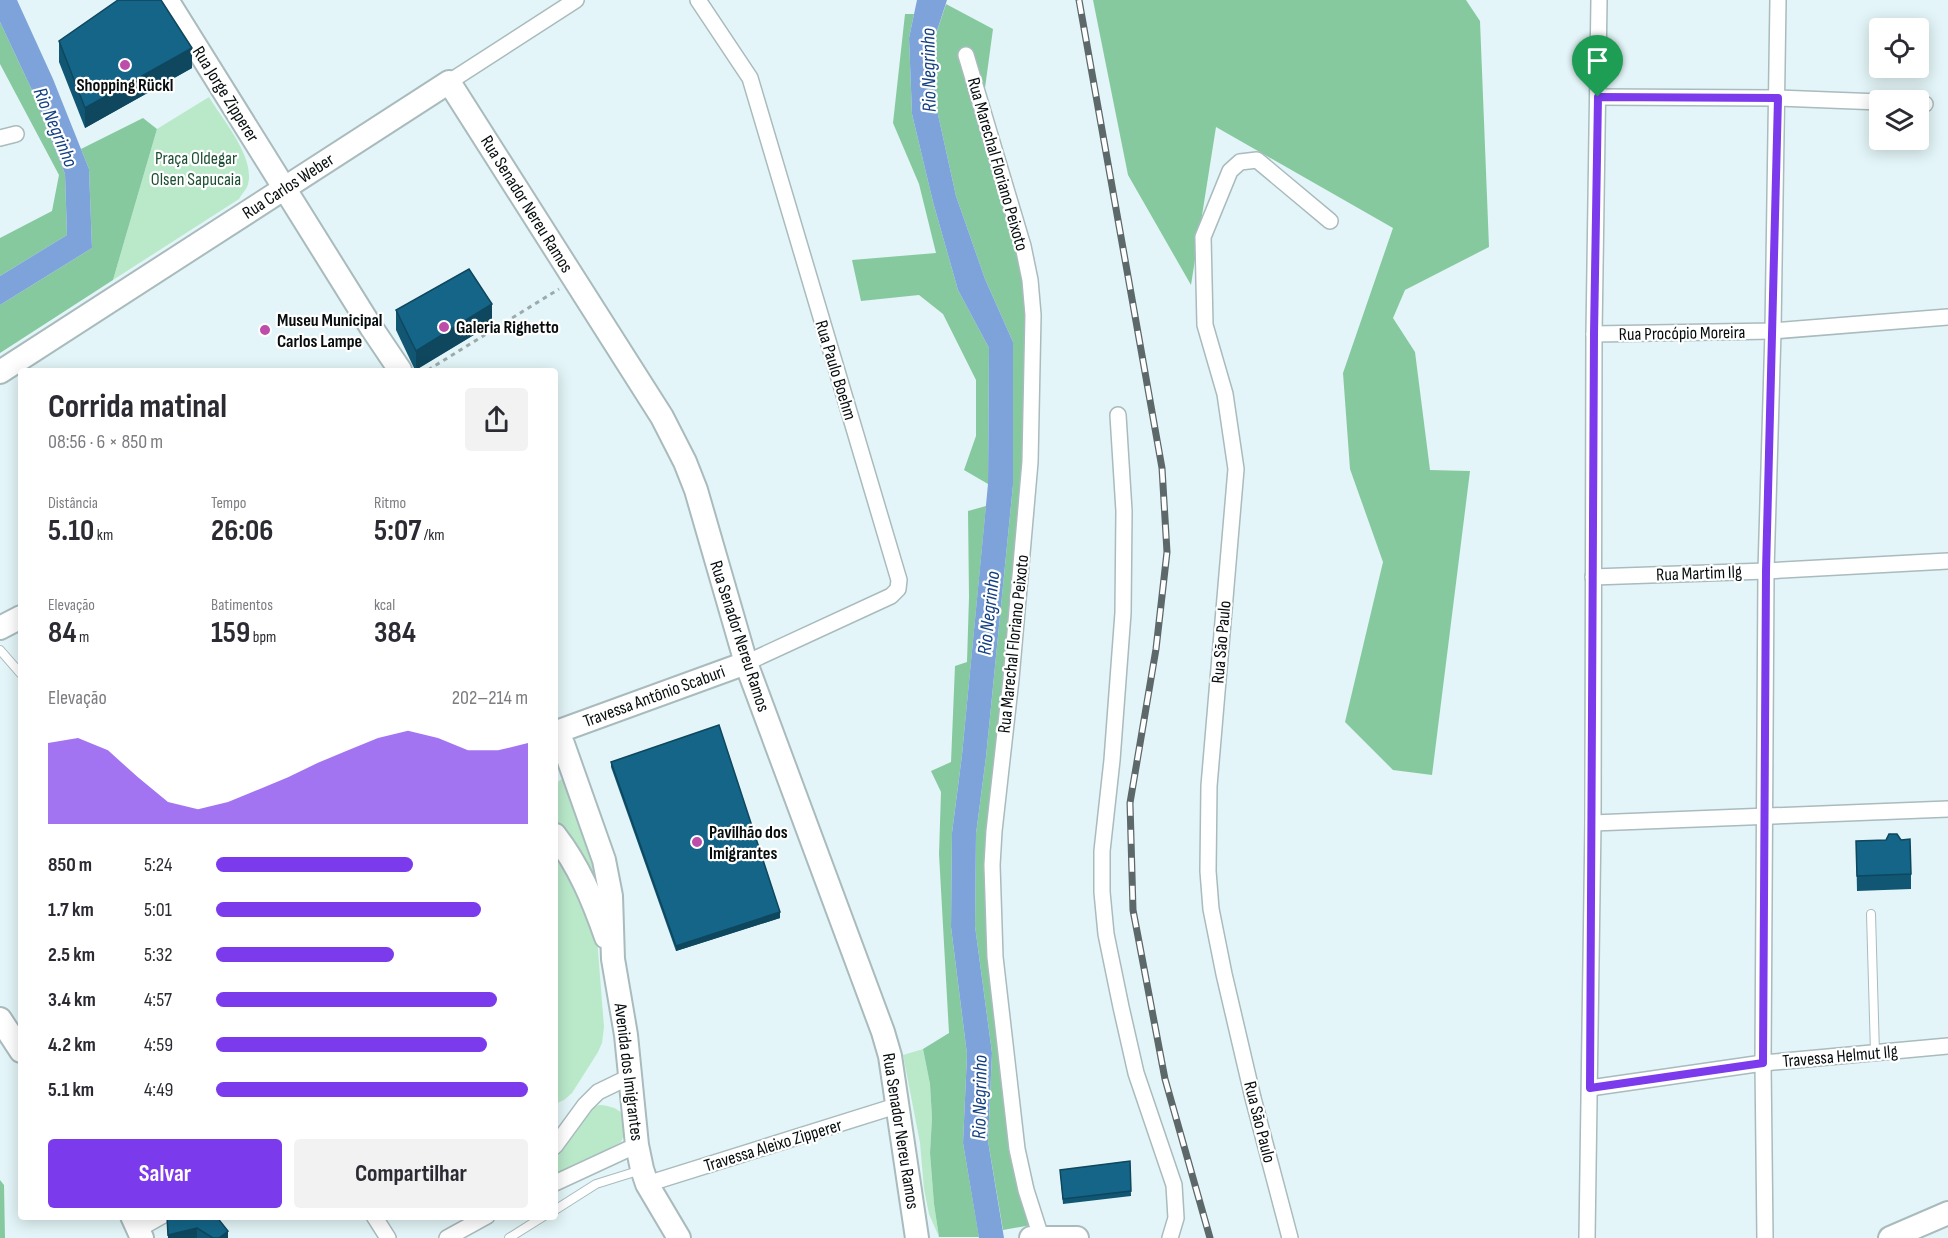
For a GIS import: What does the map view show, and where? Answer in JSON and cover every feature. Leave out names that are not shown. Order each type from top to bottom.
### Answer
[{"type":"street","name":"Rua Jorge Zipperer","points":[[167,0],[285,189]]},
{"type":"street","name":"Rua Carlos Weber","points":[[0,372],[576,0]]},
{"type":"street","name":"Rua Paulo Boehm","points":[[698,0],[750,78],[899,580],[898,589],[891,596],[746,663]]},
{"type":"street","points":[[1587,1238],[1593,823],[1594,334],[1599,0]]},
{"type":"street","points":[[1765,1238],[1763,1063],[1766,571],[1778,98],[1778,0]]},
{"type":"street","name":"Rua Marechal Floriano Peixoto","points":[[966,56],[1023,246],[1030,279],[1033,315],[1030,462],[992,865],[995,957],[1017,1149],[1036,1238]]},
{"type":"street","name":"Rua Senador Nereu Ramos","points":[[449,82],[662,417],[685,462],[696,490],[746,663],[891,1056],[917,1238]]},
{"type":"street","points":[[1598,97],[1778,98],[1869,102]]},
{"type":"street","points":[[0,138],[16,134]]},
{"type":"street","name":"Rua São Paulo","points":[[1290,1238],[1253,1098],[1211,909],[1208,871],[1209,786],[1236,469],[1225,394],[1205,325],[1203,237],[1230,171],[1240,162],[1257,160],[1330,220]]},
{"type":"street","points":[[285,189],[399,368]]},
{"type":"street","name":"Rua Procópio Moreira","points":[[1594,334],[1773,331],[1948,317]]},
{"type":"street","points":[[371,327],[381,368]]},
{"type":"street","points":[[1118,416],[1124,511],[1123,613],[1112,760],[1102,851],[1102,892],[1108,944],[1134,1062],[1174,1185],[1176,1218],[1170,1238]]},
{"type":"street","name":"Rua Martim Ilg","points":[[1593,576],[1766,571],[1948,561]]},
{"type":"street","points":[[0,628],[18,619]]},
{"type":"street","name":"Travessa Antônio Scaburi","points":[[559,739],[746,663]]},
{"type":"street","name":"Avenida dos Imigrantes","points":[[559,739],[604,860],[611,896],[613,959],[626,1035],[637,1145],[644,1177],[679,1238]]},
{"type":"street","points":[[1593,823],[1764,818],[1948,808]]},
{"type":"street","name":"Avenida dos Imigrantes","points":[[558,839],[581,874],[613,959]]},
{"type":"street","points":[[0,1019],[18,1046]]},
{"type":"street","name":"Travessa Helmut Ilg","points":[[1590,1088],[1763,1063],[1948,1046]]},
{"type":"street","points":[[558,1142],[585,1105],[598,1092],[631,1076]]},
{"type":"street","name":"Travessa Aleixo Zipperer","points":[[644,1177],[899,1106]]},
{"type":"street","points":[[558,1182],[637,1145]]},
{"type":"street","points":[[1890,1238],[1948,1213]]},
{"type":"street","points":[[138,1228],[154,1220]]},
{"type":"street","points":[[377,1220],[388,1238]]},
{"type":"street","points":[[447,1238],[480,1220]]},
{"type":"street","points":[[1036,1238],[1075,1238]]},
{"type":"lane","points":[[0,650],[18,671]]},
{"type":"lane","points":[[1871,914],[1875,1053]]},
{"type":"lane","points":[[558,1208],[596,1184],[644,1177]]},
{"type":"lane","points":[[510,1238],[538,1220]]},
{"type":"path","points":[[431,368],[575,279]]},
{"type":"green space","points":[[1093,0],[1466,0],[1480,21],[1489,247],[1405,290],[1393,318],[1415,352],[1430,470],[1470,471],[1432,775],[1393,770],[1345,722],[1383,562],[1350,469],[1343,373],[1393,228],[1216,127],[1191,285],[1128,175]]},
{"type":"green space","points":[[946,4],[993,29],[982,110],[1023,246],[1033,386],[994,831],[1001,1013],[1037,1224],[1003,1230],[988,1141],[992,1053],[975,926],[976,834],[986,757],[1013,485],[1013,342],[985,279],[956,196],[937,110],[934,40]]},
{"type":"green space","points":[[905,14],[914,14],[909,38],[912,114],[933,202],[958,290],[989,348],[988,484],[964,470],[976,436],[976,380],[943,314],[919,295],[861,301],[852,260],[936,253],[919,184],[893,123]]},
{"type":"green space","points":[[0,22],[31,88],[65,174],[67,235],[0,276],[0,238],[52,211],[59,175],[0,64]]},
{"type":"green space","name":"Praça Oldegar Olsen Sapucaia","points":[[209,97],[243,152],[248,165],[247,187],[239,199],[113,280],[157,129]]},
{"type":"green space","points":[[143,118],[157,129],[113,280],[0,353],[0,305],[92,248],[89,169],[81,149]]},
{"type":"green space","points":[[986,506],[962,755],[952,833],[951,927],[967,1054],[963,1143],[979,1237],[939,1237],[930,1153],[932,1118],[930,1084],[923,1049],[949,1033],[939,854],[941,792],[931,771],[951,762],[955,666],[967,662],[968,511]]},
{"type":"green space","points":[[566,776],[609,912],[558,824],[558,782]]},
{"type":"green space","points":[[558,854],[570,872],[597,938],[604,1027],[598,1052],[572,1093],[558,1103]]},
{"type":"green space","points":[[923,1049],[930,1084],[932,1118],[930,1153],[939,1237],[929,1214],[924,1189],[920,1143],[903,1055]]},
{"type":"green space","points":[[599,1105],[619,1111],[626,1127],[621,1142],[558,1176],[558,1152],[589,1110]]},
{"type":"green space","points":[[0,1180],[4,1185],[5,1238],[0,1238]]},
{"type":"water","name":"Rio Negrinho","points":[[0,0],[17,0],[53,79],[89,169],[92,248],[0,305],[0,276],[67,235],[65,174],[31,88],[0,22]]},
{"type":"water","name":"Rio Negrinho","points":[[917,0],[947,0],[934,40],[937,110],[956,196],[985,279],[1013,342],[1013,485],[986,757],[976,834],[975,926],[992,1053],[988,1141],[1004,1238],[979,1238],[963,1143],[967,1054],[951,927],[952,833],[962,755],[988,484],[989,348],[958,290],[933,202],[912,114],[909,38]]},
{"type":"building","name":"Shopping Rückl","points":[[118,0],[161,0],[192,48],[85,108],[59,41]]},
{"type":"building","points":[[469,269],[492,304],[416,351],[396,310]]},
{"type":"building","name":"Pavilhão dos Imigrantes","points":[[719,725],[780,912],[676,946],[611,762]]},
{"type":"building","points":[[1889,834],[1897,834],[1901,840],[1910,839],[1911,874],[1857,876],[1856,841],[1886,840]]},
{"type":"building","points":[[1130,1161],[1131,1191],[1063,1199],[1060,1170]]},
{"type":"building","points":[[167,1220],[219,1220],[228,1231],[219,1238],[213,1238],[197,1228],[168,1235]]},
{"type":"railway","points":[[1079,0],[1162,468],[1167,552],[1156,649],[1130,803],[1133,910],[1165,1079],[1210,1238]]},
{"type":"place","name":"Shopping Rückl","points":[[125,65]]},
{"type":"place","name":"Galeria Righetto","points":[[444,327]]},
{"type":"place","name":"Museu Municipal Carlos Lampe","points":[[265,330]]},
{"type":"place","name":"Pavilhão dos Imigrantes","points":[[697,842]]},
{"type":"route","points":[[1598,97],[1778,98],[1766,571],[1763,1063],[1590,1088],[1594,334],[1598,97]]}]
